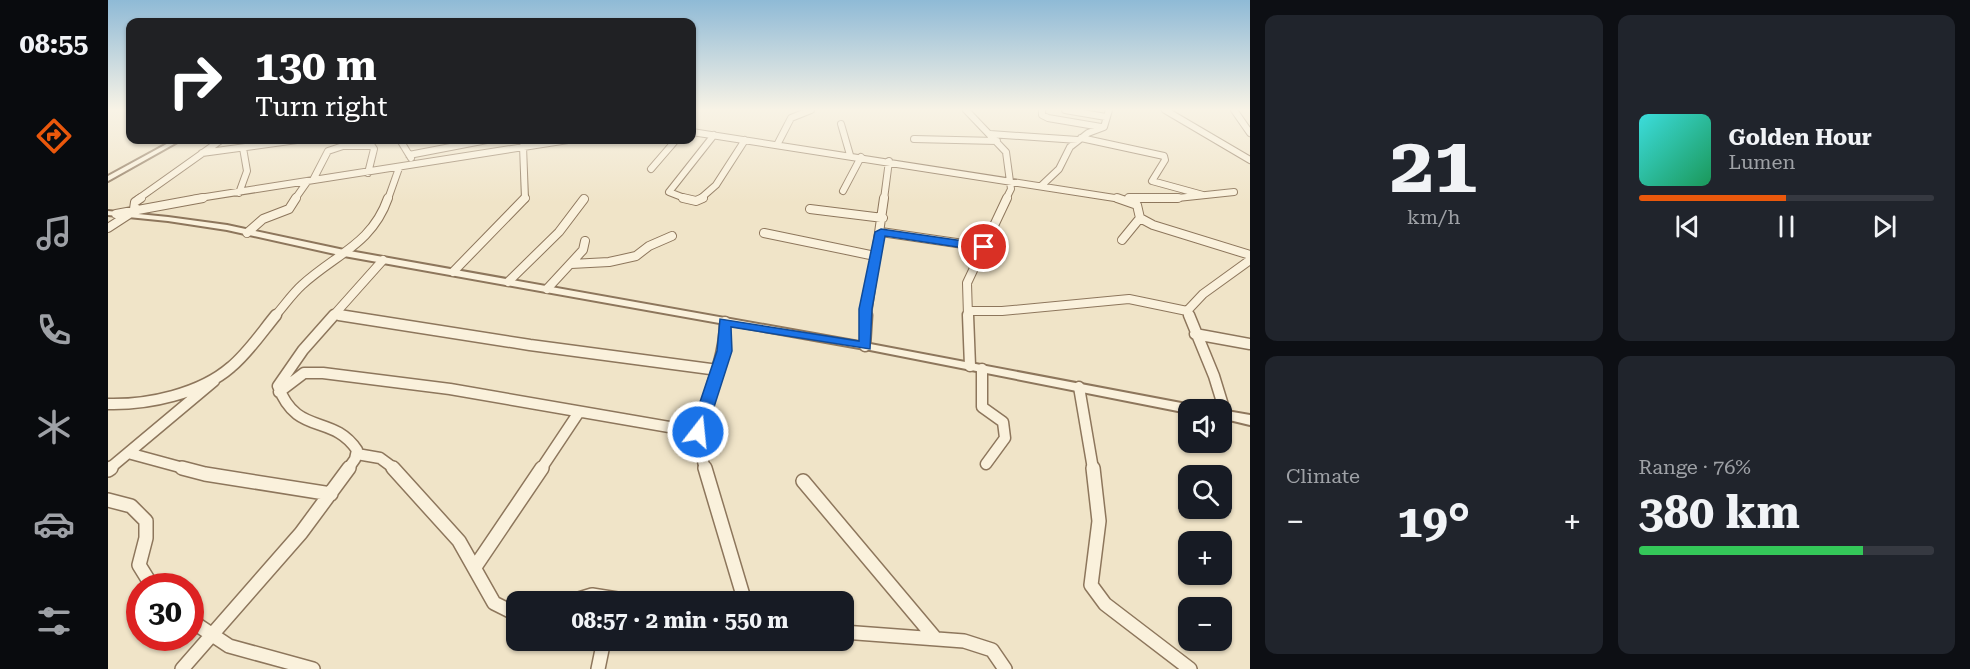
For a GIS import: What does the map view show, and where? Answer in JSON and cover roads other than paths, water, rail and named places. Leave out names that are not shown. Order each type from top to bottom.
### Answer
[{"type":"street","points":[[709,141],[669,192],[690,200],[704,199],[744,141]]},
{"type":"street","points":[[753,141],[1120,198],[1168,199],[1234,192]]},
{"type":"street","points":[[777,145],[779,141]]},
{"type":"street","points":[[846,141],[850,155]]},
{"type":"street","points":[[970,366],[967,283],[1010,193],[1006,152],[997,141]]},
{"type":"street","points":[[1041,186],[1059,169],[1070,147],[1077,141]]},
{"type":"street","points":[[1091,141],[1164,156],[1166,160],[1152,180],[1203,195]]},
{"type":"street","points":[[1218,141],[1250,160]]},
{"type":"street","points":[[108,180],[171,144]]},
{"type":"street","points":[[108,228],[131,212],[133,203],[215,144]]},
{"type":"street","points":[[200,153],[270,144]]},
{"type":"street","points":[[402,144],[413,165]]},
{"type":"street","points":[[409,155],[466,144]]},
{"type":"street","points":[[112,214],[399,168],[520,144]]},
{"type":"street","points":[[453,272],[525,200],[525,144]]},
{"type":"street","points":[[651,169],[673,144]]},
{"type":"street","points":[[247,233],[263,219],[289,208],[310,181],[328,151],[343,146],[372,146],[374,149],[368,173]]},
{"type":"street","points":[[239,193],[245,185],[247,172],[248,156],[243,148]]},
{"type":"street","points":[[843,191],[861,157]]},
{"type":"street","points":[[865,346],[866,309],[881,232],[889,161]]},
{"type":"street","points":[[108,470],[218,377],[254,343],[302,285],[375,227],[389,198],[399,168]]},
{"type":"street","points":[[1120,198],[1137,205],[1140,218]]},
{"type":"street","points":[[508,282],[559,232],[584,200]]},
{"type":"street","points":[[810,209],[883,218]]},
{"type":"street","points":[[131,212],[280,237],[344,253],[865,346],[1178,406]]},
{"type":"street","points":[[1122,240],[1140,218]]},
{"type":"street","points":[[1140,218],[1160,228],[1250,255]]},
{"type":"street","points":[[881,232],[984,247]]},
{"type":"street","points":[[764,233],[875,256]]},
{"type":"street","points":[[572,264],[609,262],[636,256],[649,246],[672,236]]},
{"type":"street","points":[[547,289],[572,264],[583,250],[585,241]]},
{"type":"street","points":[[182,669],[270,570],[331,494],[357,454],[354,444],[345,434],[304,422],[294,415],[279,392],[280,378],[383,260]]},
{"type":"street","points":[[1186,311],[1195,300],[1238,271],[1243,263],[1250,260]]},
{"type":"street","points":[[968,311],[1002,311],[1129,298],[1186,311]]},
{"type":"street","points":[[1186,311],[1214,376],[1219,399]]},
{"type":"street","points":[[335,314],[530,345],[718,370]]},
{"type":"street","points":[[725,322],[724,351],[698,432],[699,449],[742,591]]},
{"type":"street","points":[[1195,334],[1250,344]]},
{"type":"street","points":[[982,369],[982,407],[1003,422],[1005,438],[986,464]]},
{"type":"street","points":[[279,392],[304,373],[323,373],[450,389],[698,432]]},
{"type":"street","points":[[108,404],[125,405],[151,401],[218,377]]},
{"type":"street","points":[[1079,387],[1095,478],[1099,520],[1091,585],[1105,604],[1190,669]]},
{"type":"street","points":[[475,567],[579,412]]},
{"type":"street","points":[[1232,417],[1250,420]]},
{"type":"street","points":[[128,453],[205,474],[331,494]]},
{"type":"street","points":[[357,454],[380,458],[391,465],[459,541],[494,603],[506,609]]},
{"type":"street","points":[[803,481],[935,638]]},
{"type":"street","points":[[108,500],[135,507],[142,514],[147,535],[139,565],[144,573]]},
{"type":"street","points":[[204,629],[230,646],[313,669]]},
{"type":"street","points":[[854,633],[935,638],[983,645],[999,657],[1005,669]]},
{"type":"street","points":[[598,669],[602,651]]}]
